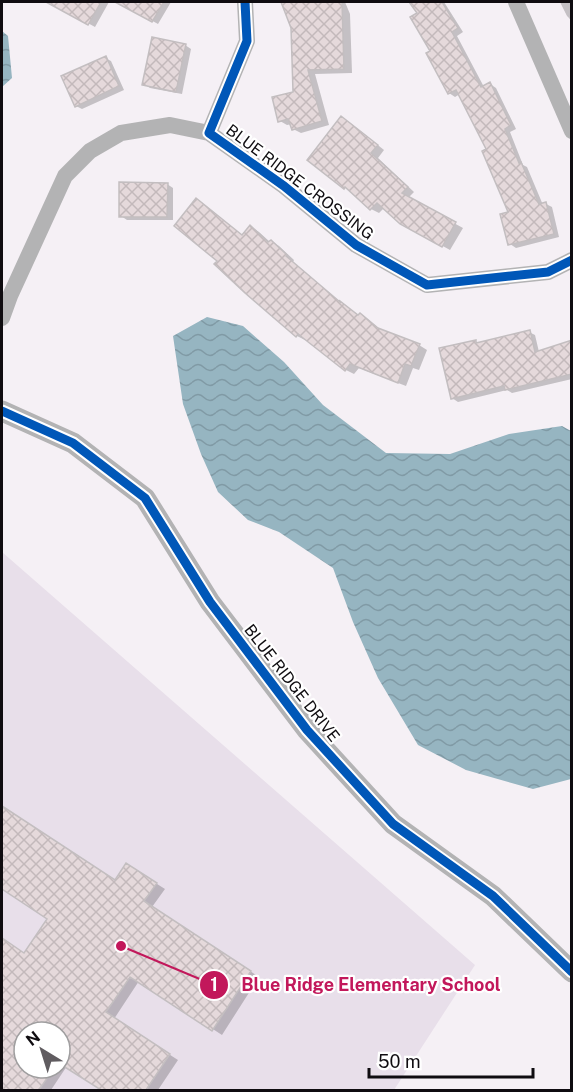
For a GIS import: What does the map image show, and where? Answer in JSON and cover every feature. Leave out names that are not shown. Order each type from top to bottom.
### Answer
[{"type":"street","name":"BLUE RIDGE CROSSING","points":[[209,133],[247,41],[245,2]]},
{"type":"street","points":[[516,2],[572,131]]},
{"type":"street","name":"BLUE RIDGE CROSSING","points":[[2,318],[65,177],[90,151],[121,134],[170,125],[209,133],[284,186],[356,245],[427,285],[548,272],[572,260]]},
{"type":"street","name":"BLUE RIDGE DRIVE","points":[[2,411],[73,443],[145,498],[210,602],[306,730],[393,824],[493,896],[572,972]]},
{"type":"shaded area","points":[[2,552],[475,965],[394,1090],[2,1090]]},
{"type":"water","points":[[2,31],[8,36],[12,78],[2,87]]},
{"type":"water","points":[[207,317],[243,326],[284,362],[323,405],[386,453],[450,454],[509,434],[562,426],[571,431],[571,779],[533,789],[466,770],[418,745],[378,678],[353,622],[333,568],[279,532],[248,520],[218,492],[183,404],[173,336]]},
{"type":"building","points":[[46,2],[101,2],[88,25]]},
{"type":"building","points":[[115,2],[164,2],[152,22]]},
{"type":"building","points":[[281,2],[342,2],[344,69],[308,70],[322,121],[292,130],[288,119],[278,122],[272,97],[293,92],[291,28]]},
{"type":"building","points":[[409,2],[442,2],[458,28],[452,32],[481,87],[490,82],[511,125],[505,129],[539,204],[546,202],[554,234],[508,245],[500,214],[508,212],[482,151],[486,149],[456,90],[448,94],[426,53],[430,51],[410,17],[417,13]]},
{"type":"building","points":[[152,37],[186,44],[176,92],[142,85]]},
{"type":"building","points":[[106,56],[119,86],[75,107],[61,76]]},
{"type":"building","points":[[341,116],[378,145],[371,153],[408,187],[402,193],[456,222],[442,247],[400,224],[377,203],[370,210],[345,187],[344,189],[307,160]]},
{"type":"building","points":[[119,182],[168,183],[167,217],[119,217]]},
{"type":"building","points":[[196,198],[242,235],[250,225],[268,242],[271,240],[286,256],[358,315],[360,313],[378,328],[420,344],[411,366],[405,364],[398,383],[350,364],[345,371],[298,334],[296,337],[245,293],[214,264],[217,261],[174,226]]},
{"type":"building","points":[[530,330],[535,352],[572,340],[572,374],[505,390],[504,386],[451,399],[439,348],[476,340],[476,343]]},
{"type":"building","points":[[2,806],[115,880],[126,863],[157,883],[144,901],[251,971],[212,1031],[130,977],[106,1012],[170,1054],[146,1090],[101,1090],[72,1072],[72,1020],[12,1020],[12,1080],[46,1080],[39,1090],[2,1090],[2,938],[24,953],[47,919],[2,889]]},
{"type":"cycle path","points":[[245,2],[247,41],[209,133],[284,186],[356,245],[427,285],[548,272],[572,260]]},
{"type":"cycle path","points":[[2,411],[73,443],[145,498],[210,602],[307,730],[393,824],[493,896],[572,972]]},
{"type":"place","name":"Blue Ridge Elementary School","points":[[121,946]]}]
